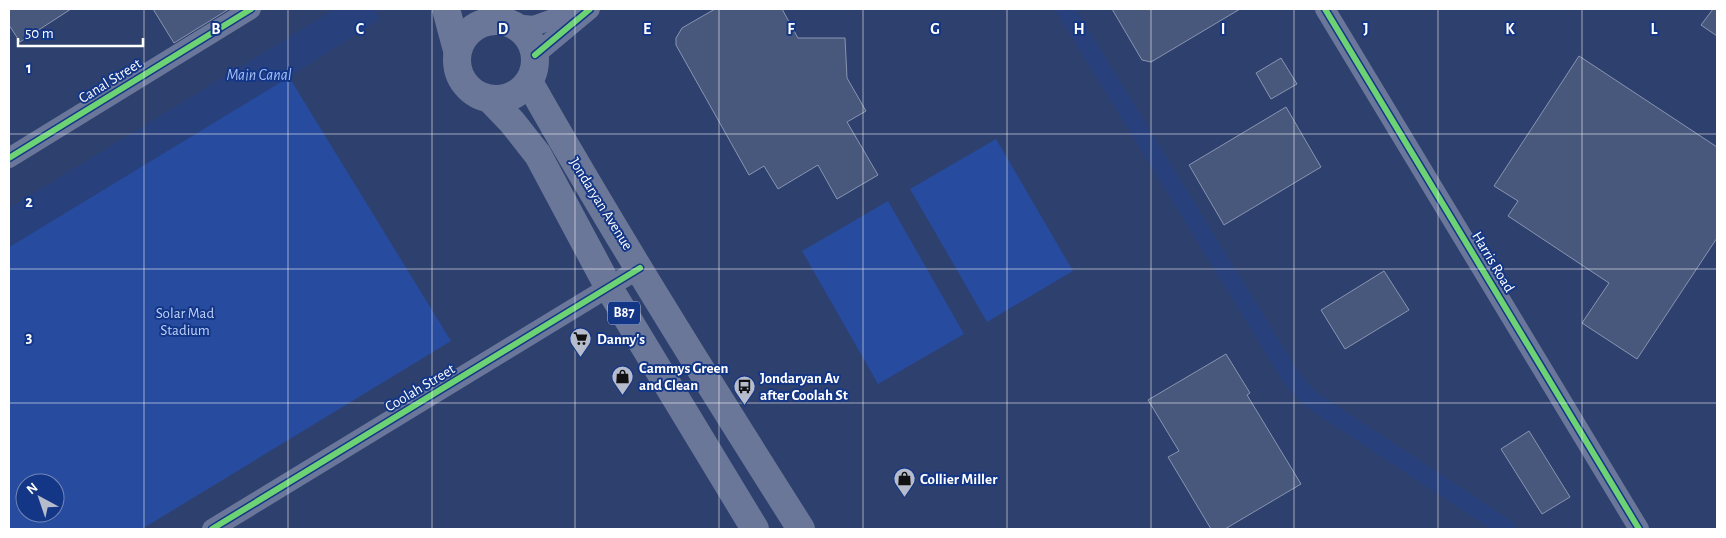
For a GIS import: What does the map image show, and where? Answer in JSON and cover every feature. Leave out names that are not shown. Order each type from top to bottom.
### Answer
[{"type":"main road","name":"B87","points":[[446,9],[457,50],[456,64],[460,76],[467,88],[478,96],[490,100]]},
{"type":"main road","points":[[457,50],[469,31],[478,25],[500,18],[524,32],[528,37],[535,55],[535,64],[529,82],[512,96],[490,100]]},
{"type":"main road","name":"Jondaryan Avenue","points":[[529,82],[567,150],[706,378],[801,529]]},
{"type":"main road","name":"Jondaryan Avenue","points":[[490,100],[512,122],[538,155],[609,288],[755,529]]},
{"type":"street","name":"Canal Street","points":[[9,158],[251,9]]},
{"type":"street","points":[[500,18],[534,26],[580,9]]},
{"type":"street","points":[[535,55],[590,9]]},
{"type":"street","name":"Harris Road","points":[[1325,9],[1640,529]]},
{"type":"street","name":"Coolah Street","points":[[212,529],[640,268]]},
{"type":"green space","name":"Solar Mad Stadium","points":[[289,77],[451,341],[142,529],[9,529],[9,247]]},
{"type":"green space","points":[[996,139],[1073,271],[987,322],[910,189]]},
{"type":"green space","points":[[888,201],[964,334],[878,384],[802,251]]},
{"type":"water","name":"Main Canal","points":[[335,9],[374,9],[380,19],[289,77],[9,247],[9,208]]},
{"type":"building","points":[[9,9],[71,9],[20,42],[9,25]]},
{"type":"building","points":[[153,9],[229,9],[174,43]]},
{"type":"building","points":[[715,9],[782,9],[798,38],[845,38],[847,78],[866,111],[847,122],[878,175],[837,199],[818,165],[778,189],[764,166],[749,175],[676,45],[676,38],[682,28]]},
{"type":"building","points":[[1112,9],[1240,9],[1151,62],[1142,60]]},
{"type":"building","points":[[1713,9],[1717,9],[1717,36],[1701,25]]},
{"type":"building","points":[[1579,56],[1717,147],[1717,238],[1637,359],[1582,323],[1609,283],[1508,216],[1518,201],[1494,186]]},
{"type":"building","points":[[1281,58],[1297,84],[1271,99],[1256,73]]},
{"type":"building","points":[[1286,107],[1321,167],[1224,225],[1189,165]]},
{"type":"building","points":[[1384,271],[1409,310],[1345,349],[1321,310]]},
{"type":"building","points":[[1226,354],[1250,393],[1247,395],[1301,484],[1225,529],[1211,529],[1168,457],[1179,451],[1148,400]]},
{"type":"building","points":[[1529,431],[1570,497],[1542,514],[1501,449]]},
{"type":"waterway","points":[[1065,9],[1291,377],[1309,398],[1507,529]]},
{"type":"cycle path","points":[[9,158],[251,9]]},
{"type":"cycle path","points":[[535,55],[590,9]]},
{"type":"cycle path","points":[[1325,9],[1639,529]]},
{"type":"cycle path","points":[[212,529],[640,268]]},
{"type":"place","name":"Danny's","points":[[581,358]]},
{"type":"place","name":"Cammys Green and Clean","points":[[623,396]]},
{"type":"place","name":"Jondaryan Av after Coolah St","points":[[744,406]]},
{"type":"place","name":"Collier Miller","points":[[904,498]]}]
